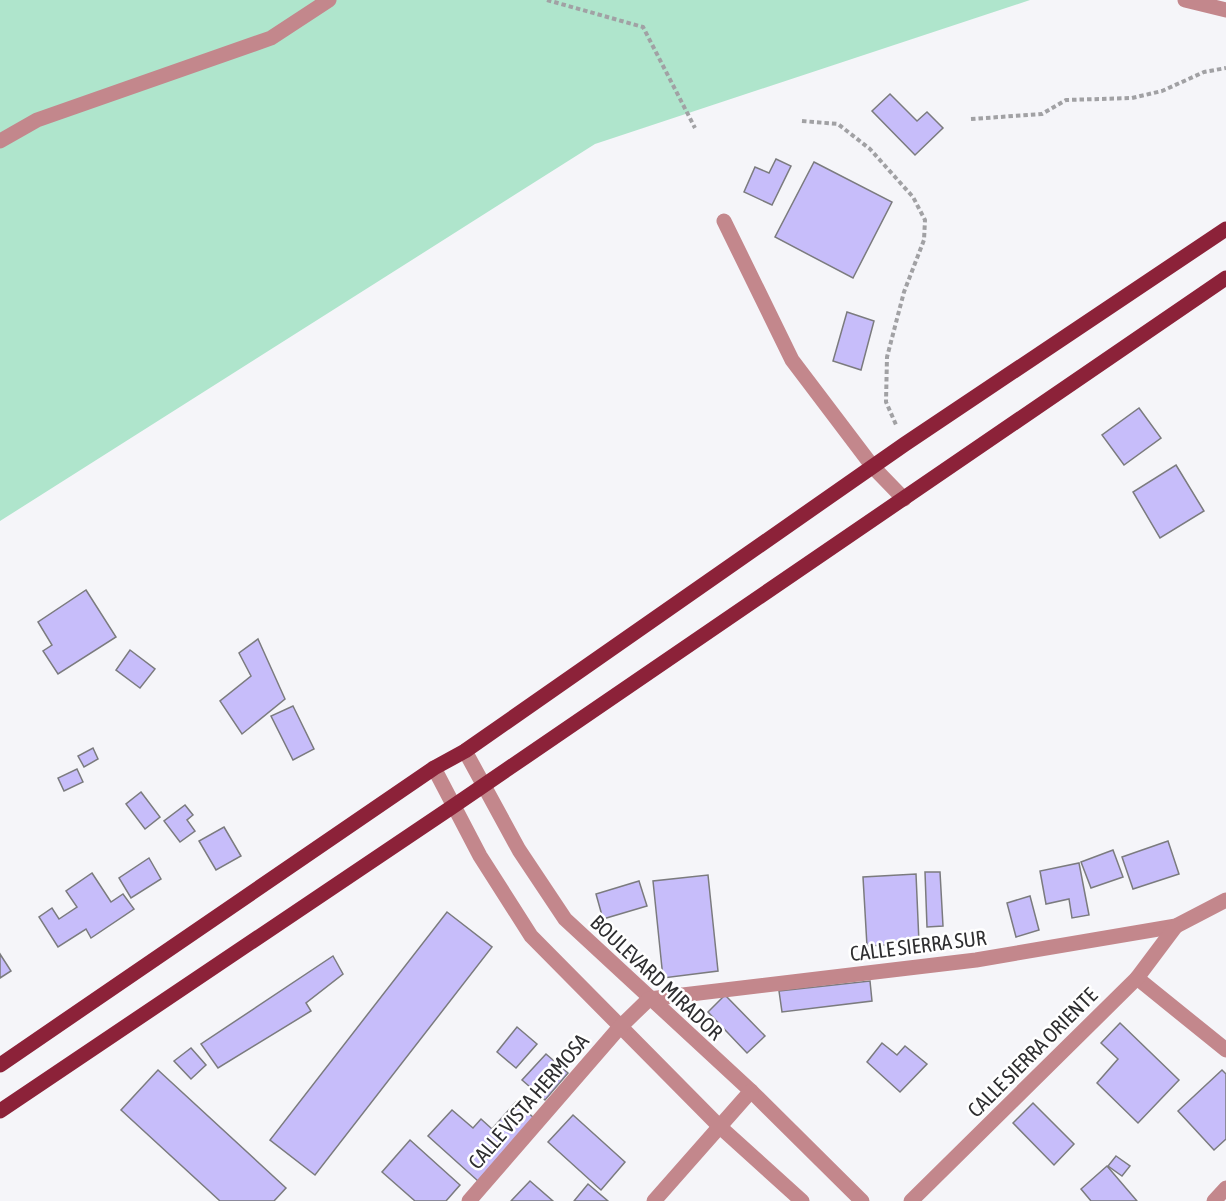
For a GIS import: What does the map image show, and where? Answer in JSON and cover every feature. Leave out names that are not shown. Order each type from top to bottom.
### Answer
[{"type":"main road","points":[[0,1065],[434,768],[465,751],[905,444],[1226,229]]},
{"type":"main road","points":[[0,1111],[904,499],[1226,278]]},
{"type":"street","points":[[0,141],[37,120],[271,38],[329,0]]},
{"type":"street","points":[[1185,0],[1226,10]]},
{"type":"street","points":[[724,221],[792,360],[873,466],[904,499]]},
{"type":"street","name":"BOULEVARD MIRADOR","points":[[465,751],[519,850],[565,919],[751,1091],[862,1201]]},
{"type":"street","points":[[434,768],[455,804],[480,856],[531,936],[619,1028],[719,1126],[802,1201]]},
{"type":"street","name":"CALLE SIERRA SUR","points":[[649,999],[976,960],[1176,927],[1226,900]]},
{"type":"street","name":"CALLE SIERRA ORIENTE","points":[[911,1201],[1137,978],[1176,927]]},
{"type":"street","points":[[1137,978],[1226,1050]]},
{"type":"street","points":[[619,1028],[649,999]]},
{"type":"street","name":"CALLE VISTA HERMOSA","points":[[469,1201],[619,1028]]},
{"type":"street","points":[[654,1201],[751,1091]]},
{"type":"street","points":[[1214,1201],[1226,1188]]},
{"type":"path","points":[[547,0],[643,27],[695,128]]},
{"type":"path","points":[[971,119],[1042,114],[1066,100],[1132,98],[1162,91],[1204,72],[1226,68]]},
{"type":"path","points":[[802,121],[838,124],[870,149],[913,197],[925,220],[924,240],[904,292],[887,357],[885,402],[905,444]]},
{"type":"green space","points":[[0,0],[1030,0],[595,144],[0,521]]},
{"type":"building","points":[[890,94],[917,121],[927,112],[943,128],[915,155],[872,111]]},
{"type":"building","points":[[776,159],[791,166],[772,205],[744,192],[755,167],[769,173]]},
{"type":"building","points":[[814,162],[892,202],[853,278],[775,237]]},
{"type":"building","points":[[847,312],[874,321],[861,370],[833,361]]},
{"type":"building","points":[[1139,408],[1161,438],[1124,465],[1102,435]]},
{"type":"building","points":[[1176,465],[1204,511],[1160,538],[1133,492]]},
{"type":"building","points":[[86,590],[116,637],[58,674],[43,651],[52,645],[38,622]]},
{"type":"building","points":[[258,639],[285,699],[242,734],[220,701],[251,676],[239,653]]},
{"type":"building","points":[[130,650],[155,669],[140,688],[116,670]]},
{"type":"building","points":[[293,706],[314,749],[293,760],[271,716]]},
{"type":"building","points":[[93,748],[98,759],[84,767],[78,756]]},
{"type":"building","points":[[77,769],[83,782],[64,791],[58,778]]},
{"type":"building","points":[[141,792],[160,817],[145,829],[126,804]]},
{"type":"building","points":[[185,805],[193,815],[187,820],[195,831],[180,842],[164,821]]},
{"type":"building","points":[[224,827],[241,856],[216,870],[199,841]]},
{"type":"building","points":[[1168,841],[1179,874],[1133,889],[1122,857]]},
{"type":"building","points":[[1113,850],[1123,877],[1091,888],[1081,862]]},
{"type":"building","points":[[149,858],[161,879],[131,898],[119,878]]},
{"type":"building","points":[[1079,863],[1089,915],[1072,918],[1069,899],[1046,904],[1040,871]]},
{"type":"building","points":[[925,872],[940,872],[943,926],[927,927]]},
{"type":"building","points":[[92,873],[111,902],[123,894],[134,909],[91,938],[86,929],[58,947],[39,917],[52,908],[59,919],[77,907],[66,891]]},
{"type":"building","points":[[916,874],[919,943],[867,946],[863,877]]},
{"type":"building","points":[[708,875],[718,971],[663,978],[653,881]]},
{"type":"building","points":[[639,881],[647,906],[603,919],[596,894]]},
{"type":"building","points":[[1030,896],[1039,930],[1016,937],[1007,903]]},
{"type":"building","points":[[447,912],[492,947],[315,1175],[270,1140]]},
{"type":"building","points":[[0,954],[11,971],[0,978]]},
{"type":"building","points":[[333,956],[343,974],[306,1003],[311,1011],[218,1068],[201,1044]]},
{"type":"building","points":[[870,981],[872,1001],[782,1012],[779,991]]},
{"type":"building","points":[[725,995],[765,1036],[747,1053],[708,1012]]},
{"type":"building","points":[[1120,1023],[1179,1080],[1138,1123],[1097,1083],[1118,1059],[1101,1043]]},
{"type":"building","points":[[517,1027],[537,1044],[516,1068],[497,1052]]},
{"type":"building","points":[[882,1043],[897,1055],[905,1046],[927,1064],[900,1092],[867,1062]]},
{"type":"building","points":[[191,1048],[206,1065],[191,1079],[174,1061]]},
{"type":"building","points":[[546,1054],[568,1073],[545,1100],[522,1080]]},
{"type":"building","points":[[158,1070],[286,1188],[274,1201],[220,1201],[121,1110]]},
{"type":"building","points":[[1222,1070],[1226,1074],[1226,1139],[1214,1150],[1178,1111]]},
{"type":"building","points":[[516,1102],[534,1118],[478,1181],[428,1136],[452,1110],[473,1128],[481,1119],[492,1129]]},
{"type":"building","points":[[1033,1103],[1074,1144],[1054,1165],[1013,1123]]},
{"type":"building","points":[[573,1115],[625,1162],[601,1190],[548,1142]]},
{"type":"building","points":[[410,1140],[460,1185],[446,1201],[415,1201],[382,1172]]},
{"type":"building","points":[[1116,1156],[1130,1166],[1122,1176],[1108,1166]]},
{"type":"building","points":[[1107,1166],[1137,1201],[1091,1201],[1081,1189]]},
{"type":"building","points":[[530,1181],[553,1201],[511,1201]]},
{"type":"building","points":[[588,1184],[608,1201],[574,1201]]}]
